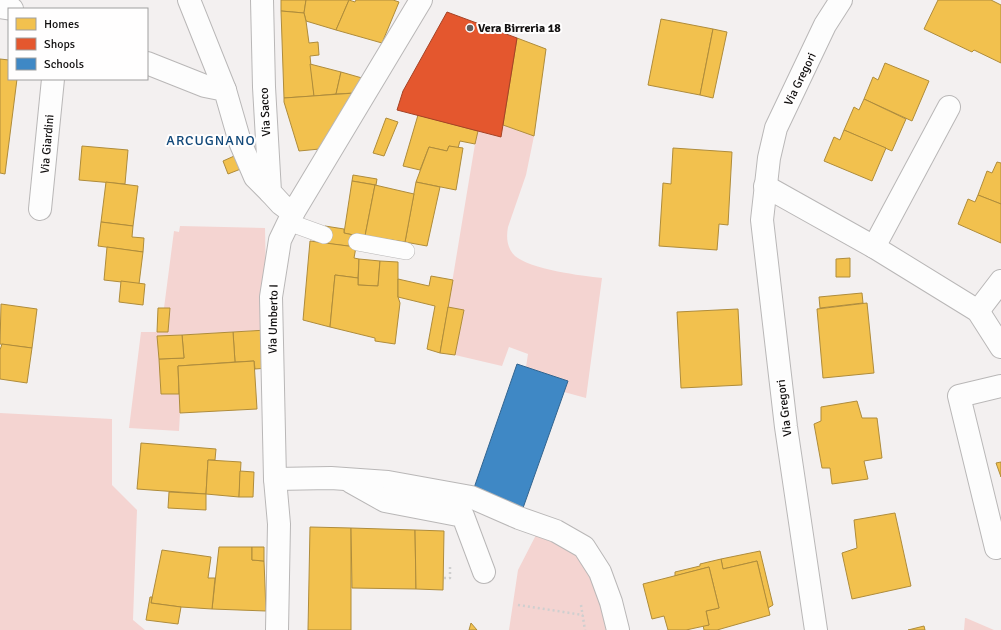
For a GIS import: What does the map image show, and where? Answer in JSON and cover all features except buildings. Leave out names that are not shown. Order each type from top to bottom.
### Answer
[{"type":"street","points":[[189,0],[225,90],[240,142],[255,177],[270,192],[290,218]]},
{"type":"street","name":"Via Sacco","points":[[262,0],[264,87],[270,192]]},
{"type":"street","name":"Via Umberto I","points":[[277,630],[279,524],[275,479],[271,297],[280,240],[290,218],[421,0]]},
{"type":"street","name":"Via Gregori","points":[[816,630],[786,427],[762,220],[769,158],[776,128],[826,25],[841,0]]},
{"type":"street","points":[[148,64],[205,86],[225,90]]},
{"type":"street","name":"Via Giardini","points":[[40,209],[53,80]]},
{"type":"street","points":[[874,246],[949,107]]},
{"type":"street","points":[[765,186],[874,246],[978,311],[1001,347]]},
{"type":"street","points":[[978,311],[1001,281]]},
{"type":"street","points":[[996,548],[959,396],[1001,386]]},
{"type":"street","points":[[275,479],[331,478],[388,482],[471,498],[519,518],[556,531],[584,547],[600,572],[611,602],[618,630]]},
{"type":"street","points":[[344,479],[385,501],[463,516],[484,572]]},
{"type":"lane","points":[[290,218],[324,235]]},
{"type":"lane","points":[[357,242],[406,251]]},
{"type":"path","points":[[580,600],[585,630]]},
{"type":"path","points":[[518,605],[583,615]]},
{"type":"shaded area","points":[[503,125],[534,136],[526,175],[508,227],[507,235],[510,250],[522,261],[532,265],[570,274],[602,278],[586,398],[564,392],[568,381],[526,367],[528,354],[509,347],[502,366],[455,355],[464,310],[448,307],[475,144],[478,131],[501,137]]},
{"type":"shaded area","points":[[180,226],[265,228],[267,330],[158,336],[161,394],[179,394],[179,431],[129,428],[141,332],[168,332],[170,308],[164,308],[174,231],[179,232]]},
{"type":"shaded area","points":[[0,413],[112,419],[112,485],[137,510],[133,620],[145,630],[0,630]]},
{"type":"shaded area","points":[[536,535],[566,548],[583,561],[589,569],[600,599],[606,630],[509,630],[518,570]]},
{"type":"shaded area","points":[[966,618],[994,630],[964,630]]},
{"type":"place","name":"Vera Birreria 18","points":[[470,28]]},
{"type":"district","name":"ARCUGNANO","points":[[211,140]]}]
